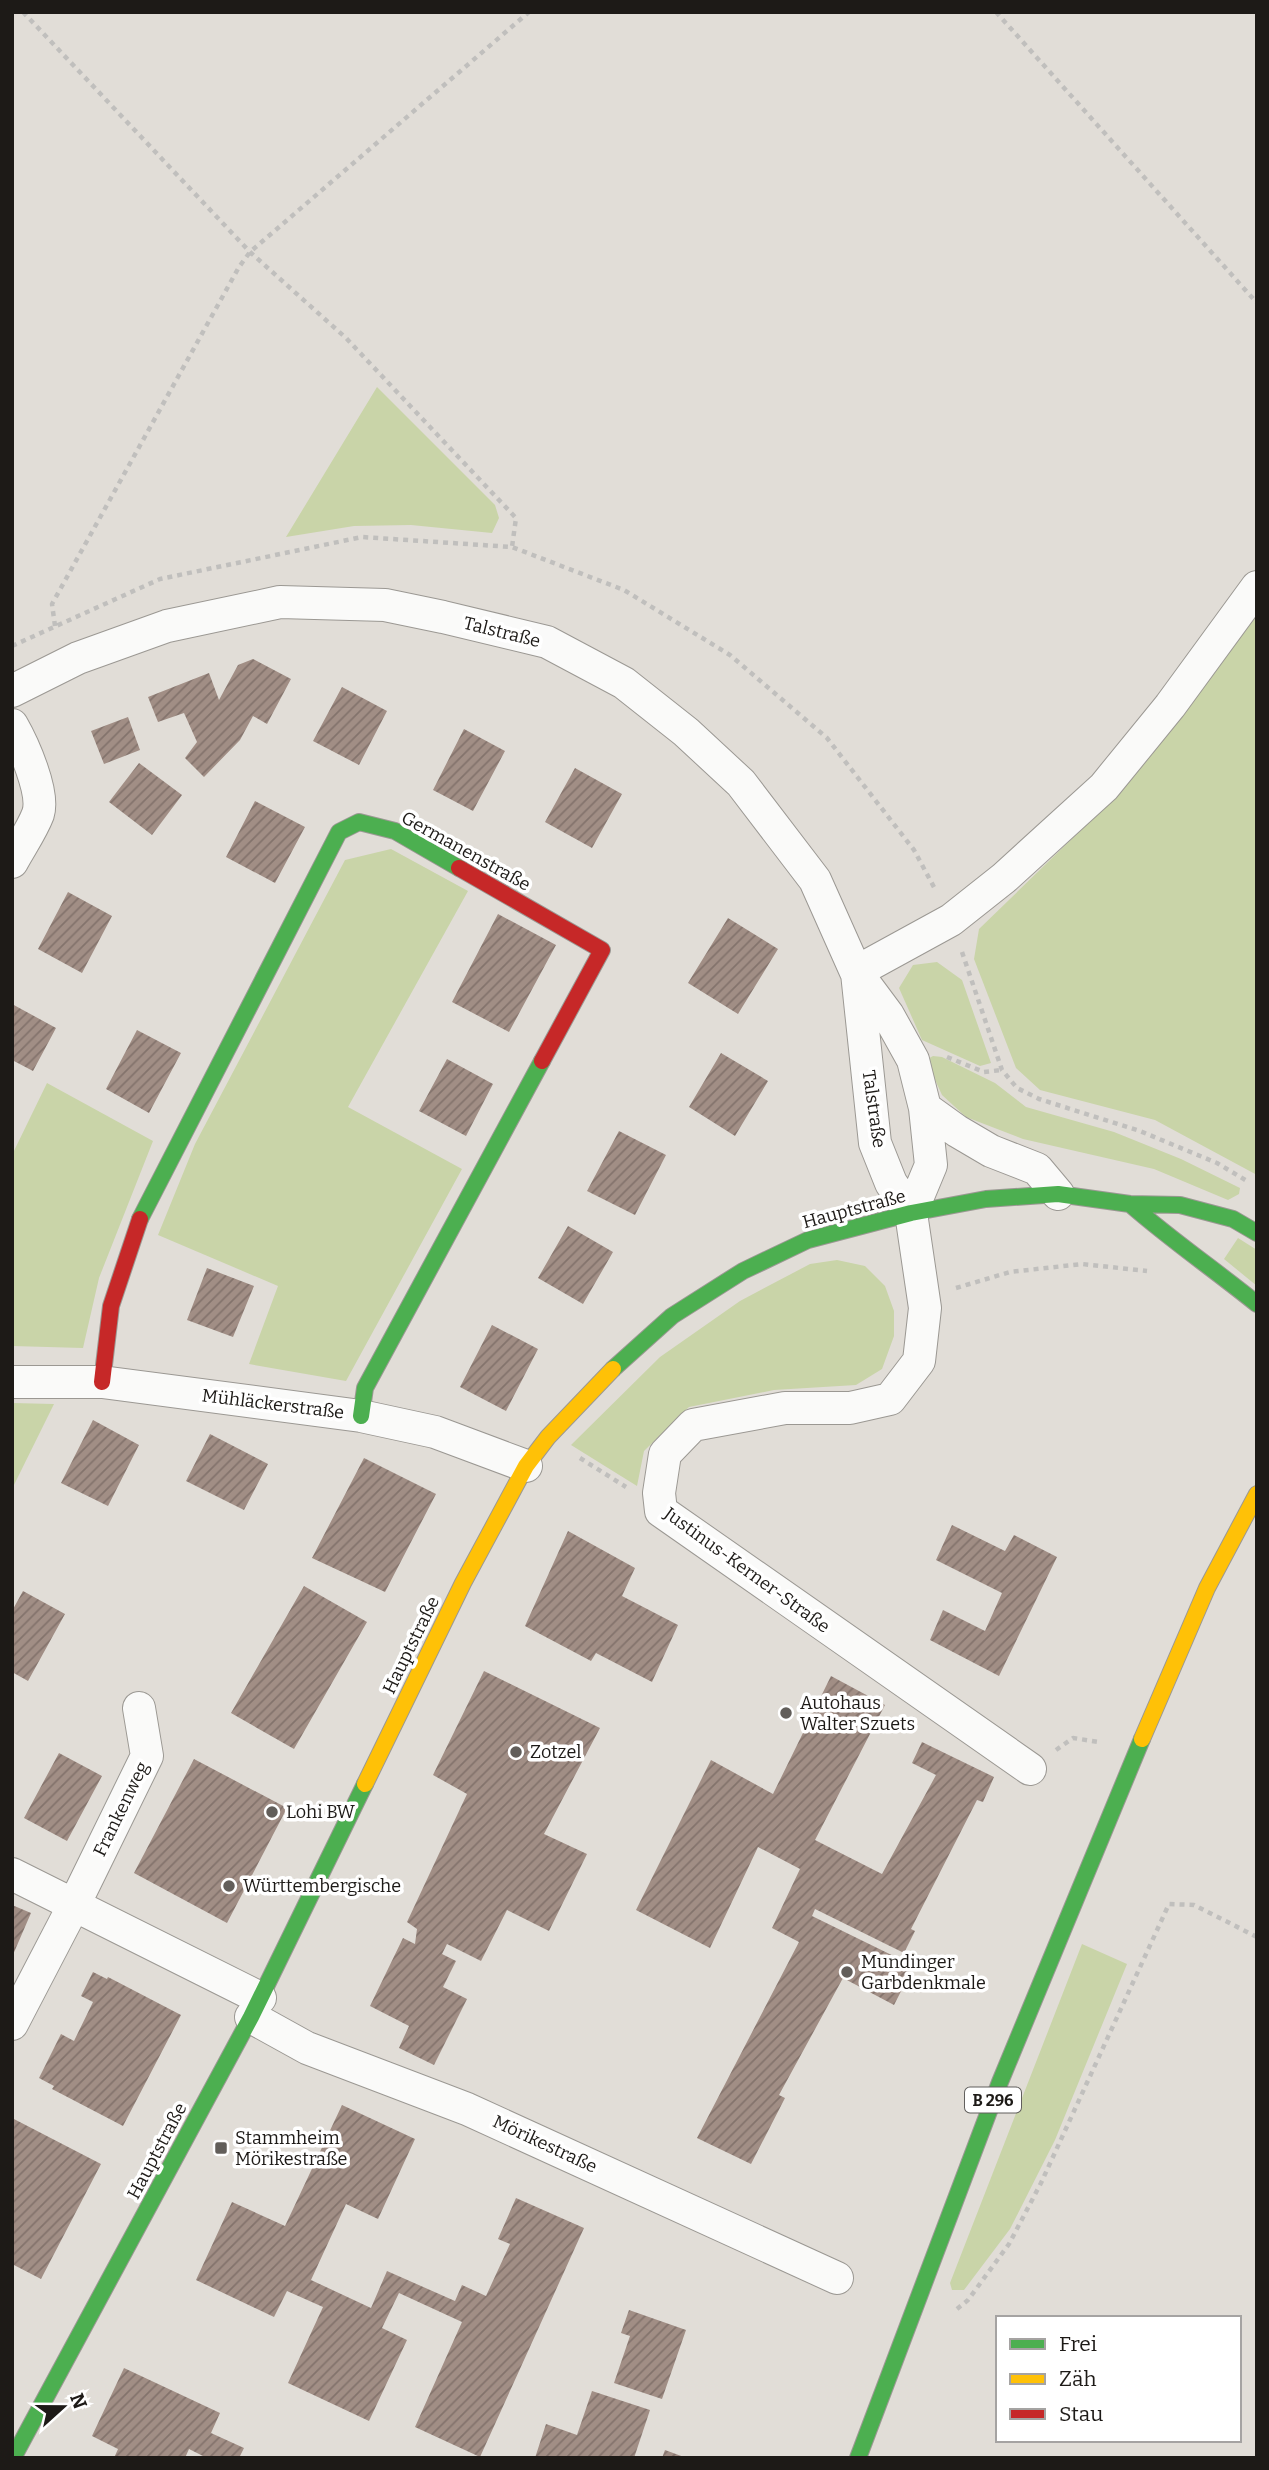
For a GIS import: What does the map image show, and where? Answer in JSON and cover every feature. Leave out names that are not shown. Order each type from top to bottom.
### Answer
[{"type":"street","points":[[856,972],[951,920],[1004,878],[1104,787],[1170,706],[1257,587]]},
{"type":"street","name":"Talstraße","points":[[12,691],[78,658],[167,626],[280,602],[385,605],[547,642],[624,683],[686,732],[741,783],[815,880],[856,972],[888,1015],[913,1060],[926,1108],[930,1165],[911,1213]]},
{"type":"street","points":[[12,726],[19,737],[37,787],[39,812],[12,862]]},
{"type":"street","name":"Germanenstraße","points":[[102,1382],[111,1306],[141,1215],[339,832],[359,822],[395,831],[602,950],[365,1388],[361,1416]]},
{"type":"street","name":"Talstraße","points":[[856,972],[875,1143],[891,1183],[911,1213]]},
{"type":"street","points":[[926,1108],[991,1151],[1037,1169],[1058,1194]]},
{"type":"street","name":"Hauptstraße","points":[[13,2458],[255,2008],[463,1583],[526,1466],[548,1437],[608,1374],[673,1316],[743,1271],[808,1240],[911,1213],[986,1199],[1058,1194],[1130,1203],[1180,1205],[1233,1219],[1257,1233]]},
{"type":"street","points":[[1130,1203],[1171,1240],[1209,1265],[1257,1304]]},
{"type":"street","name":"Justinus-Kerner-Straße","points":[[911,1213],[925,1308],[919,1361],[890,1399],[850,1408],[785,1408],[693,1424],[664,1454],[659,1493],[661,1511],[1030,1769]]},
{"type":"street","name":"Mühläckerstraße","points":[[12,1382],[102,1382],[361,1416],[435,1432],[526,1466]]},
{"type":"street","name":"B 296","points":[[858,2458],[1000,2082],[1138,1747],[1207,1588],[1257,1494]]},
{"type":"street","name":"Frankenweg","points":[[12,2024],[147,1756],[139,1709]]},
{"type":"street","points":[[12,1874],[74,1905],[255,2008]]},
{"type":"street","name":"Mörikestraße","points":[[255,2008],[307,2048],[467,2109],[837,2278]]},
{"type":"path","points":[[23,12],[250,252],[346,338],[516,518],[512,547]]},
{"type":"path","points":[[55,626],[52,604],[239,267],[250,252],[529,12]]},
{"type":"path","points":[[996,12],[1257,303]]},
{"type":"path","points":[[951,920],[1002,1070],[1017,1088],[1039,1100],[1140,1131],[1217,1163],[1253,1184]]},
{"type":"path","points":[[923,1298],[1010,1272],[1082,1264],[1158,1272]]},
{"type":"path","points":[[548,1437],[640,1496],[659,1493]]},
{"type":"path","points":[[1030,1769],[1073,1738],[1138,1747]]},
{"type":"path","points":[[912,2315],[941,2321],[968,2301],[1009,2244],[1041,2183],[1169,1904],[1194,1905],[1257,1937]]},
{"type":"green space","points":[[377,387],[495,505],[499,518],[492,533],[411,525],[354,526],[286,537]]},
{"type":"green space","points":[[1257,616],[1257,1175],[1155,1120],[1040,1090],[1016,1068],[974,959],[979,929],[1117,795]]},
{"type":"green space","points":[[391,849],[468,891],[348,1107],[462,1169],[346,1381],[249,1364],[278,1286],[158,1235],[195,1144],[345,860]]},
{"type":"green space","points":[[937,962],[962,980],[991,1063],[980,1066],[922,1040],[899,988],[913,965]]},
{"type":"green space","points":[[933,1056],[942,1057],[995,1083],[1026,1107],[1114,1132],[1181,1159],[1240,1188],[1239,1194],[1228,1200],[1154,1169],[1023,1139],[966,1117],[942,1095],[926,1060]]},
{"type":"green space","points":[[47,1083],[153,1141],[99,1278],[83,1348],[12,1346],[12,1155]]},
{"type":"green space","points":[[1238,1238],[1257,1250],[1257,1286],[1224,1259]]},
{"type":"green space","points":[[837,1260],[865,1266],[885,1286],[894,1311],[894,1336],[882,1369],[856,1385],[774,1390],[689,1407],[644,1451],[637,1486],[571,1445],[660,1357],[740,1301],[810,1264]]},
{"type":"green space","points":[[12,1403],[54,1404],[12,1489]]},
{"type":"green space","points":[[1082,1944],[1127,1964],[1055,2140],[1010,2229],[964,2290],[952,2290],[950,2283]]},
{"type":"building","points":[[253,659],[291,679],[267,724],[253,716],[240,740],[204,777],[185,758],[197,742],[184,713],[158,722],[148,697],[209,673],[219,700],[238,665]]},
{"type":"building","points":[[342,687],[387,711],[359,765],[313,741]]},
{"type":"building","points":[[128,717],[140,750],[104,764],[91,731]]},
{"type":"building","points":[[464,729],[505,751],[473,811],[433,790]]},
{"type":"building","points":[[139,763],[182,795],[152,835],[109,802]]},
{"type":"building","points":[[575,768],[622,794],[592,848],[545,822]]},
{"type":"building","points":[[255,801],[305,827],[275,883],[226,857]]},
{"type":"building","points":[[68,892],[112,916],[82,973],[38,949]]},
{"type":"building","points":[[498,914],[556,945],[509,1032],[452,1002]]},
{"type":"building","points":[[728,918],[778,949],[738,1014],[688,983]]},
{"type":"building","points":[[12,1004],[56,1028],[33,1071],[12,1060]]},
{"type":"building","points":[[137,1030],[181,1053],[149,1113],[106,1089]]},
{"type":"building","points":[[721,1053],[768,1081],[735,1136],[689,1107]]},
{"type":"building","points":[[447,1059],[493,1084],[466,1136],[419,1111]]},
{"type":"building","points":[[619,1131],[666,1155],[635,1215],[587,1191]]},
{"type":"building","points":[[568,1226],[613,1252],[583,1304],[538,1278]]},
{"type":"building","points":[[207,1268],[254,1286],[233,1337],[187,1320]]},
{"type":"building","points":[[492,1325],[538,1349],[506,1411],[460,1387]]},
{"type":"building","points":[[93,1420],[139,1445],[108,1506],[61,1483]]},
{"type":"building","points":[[210,1434],[268,1464],[244,1510],[186,1481]]},
{"type":"building","points":[[364,1458],[436,1494],[385,1592],[312,1558]]},
{"type":"building","points":[[952,1525],[1005,1551],[1014,1535],[1057,1557],[999,1676],[930,1640],[943,1610],[985,1631],[1002,1593],[936,1560]]},
{"type":"building","points":[[568,1531],[635,1568],[622,1596],[678,1625],[652,1682],[596,1653],[591,1661],[525,1626]]},
{"type":"building","points":[[304,1586],[367,1622],[294,1749],[231,1713]]},
{"type":"building","points":[[23,1591],[65,1614],[28,1681],[12,1672],[12,1611]]},
{"type":"building","points":[[484,1671],[600,1728],[544,1834],[587,1854],[549,1931],[507,1910],[481,1961],[447,1944],[442,1954],[456,1961],[443,1987],[467,1999],[434,2065],[399,2048],[409,2026],[370,2006],[403,1938],[415,1944],[417,1929],[407,1922],[467,1794],[433,1775]]},
{"type":"building","points":[[831,1676],[885,1705],[815,1840],[882,1874],[936,1775],[912,1763],[922,1742],[994,1777],[983,1802],[977,1800],[911,1929],[915,1931],[904,1953],[815,1909],[812,1916],[914,1966],[894,2005],[843,1978],[779,2095],[785,2098],[751,2164],[697,2138],[799,1942],[772,1928],[800,1869],[758,1847],[710,1948],[636,1910],[711,1760],[773,1794]]},
{"type":"building","points":[[59,1753],[102,1776],[67,1841],[24,1818]]},
{"type":"building","points":[[194,1759],[287,1808],[227,1923],[134,1873]]},
{"type":"building","points":[[12,1905],[31,1913],[12,1957]]},
{"type":"building","points":[[93,1972],[181,2015],[123,2126],[52,2089],[54,2086],[39,2078],[61,2034],[74,2041],[93,2002],[81,1996]]},
{"type":"building","points":[[342,2105],[415,2139],[378,2219],[346,2204],[311,2280],[371,2308],[387,2271],[455,2301],[462,2285],[486,2296],[510,2244],[498,2239],[516,2198],[584,2228],[480,2457],[415,2427],[462,2322],[399,2293],[382,2328],[407,2340],[369,2421],[288,2383],[323,2307],[287,2291],[274,2317],[196,2280],[232,2202],[285,2226]]},
{"type":"building","points":[[12,2118],[101,2164],[41,2279],[12,2264]]},
{"type":"building","points":[[629,2310],[686,2330],[662,2399],[614,2383],[630,2336],[621,2333]]},
{"type":"building","points":[[124,2368],[220,2413],[211,2433],[244,2448],[239,2458],[207,2458],[189,2449],[185,2458],[114,2458],[118,2449],[92,2436]]},
{"type":"building","points":[[592,2391],[650,2410],[634,2458],[535,2458],[546,2424],[577,2435]]},
{"type":"building","points":[[665,2450],[684,2457],[684,2458],[662,2458]]},
{"type":"traffic: fast","points":[[140,1219],[339,832],[359,822],[395,831],[459,868]]},
{"type":"traffic: fast","points":[[361,1416],[365,1388],[542,1061]]},
{"type":"traffic: fast","points":[[613,1369],[672,1316],[743,1271],[808,1240],[911,1213],[986,1199],[1058,1194],[1130,1204],[1180,1205],[1233,1219],[1257,1233]]},
{"type":"traffic: fast","points":[[1130,1204],[1257,1304]]},
{"type":"traffic: fast","points":[[858,2458],[1000,2082],[1142,1739]]},
{"type":"traffic: fast","points":[[13,2458],[251,2017],[365,1784]]},
{"type":"traffic: slow","points":[[365,1784],[463,1583],[526,1466],[548,1437],[613,1369]]},
{"type":"traffic: slow","points":[[1142,1739],[1207,1588],[1257,1494]]},
{"type":"traffic: jam","points":[[459,868],[602,950],[542,1061]]},
{"type":"traffic: jam","points":[[102,1382],[111,1306],[140,1219]]},
{"type":"place","name":"Autohaus Walter Szuets","points":[[786,1713]]},
{"type":"place","name":"Zotzel","points":[[516,1752]]},
{"type":"place","name":"Lohi BW","points":[[272,1812]]},
{"type":"place","name":"Württembergische","points":[[229,1886]]},
{"type":"place","name":"Mundinger Garbdenkmale","points":[[847,1972]]},
{"type":"place","name":"Stammheim Mörikestraße","points":[[221,2148]]}]
